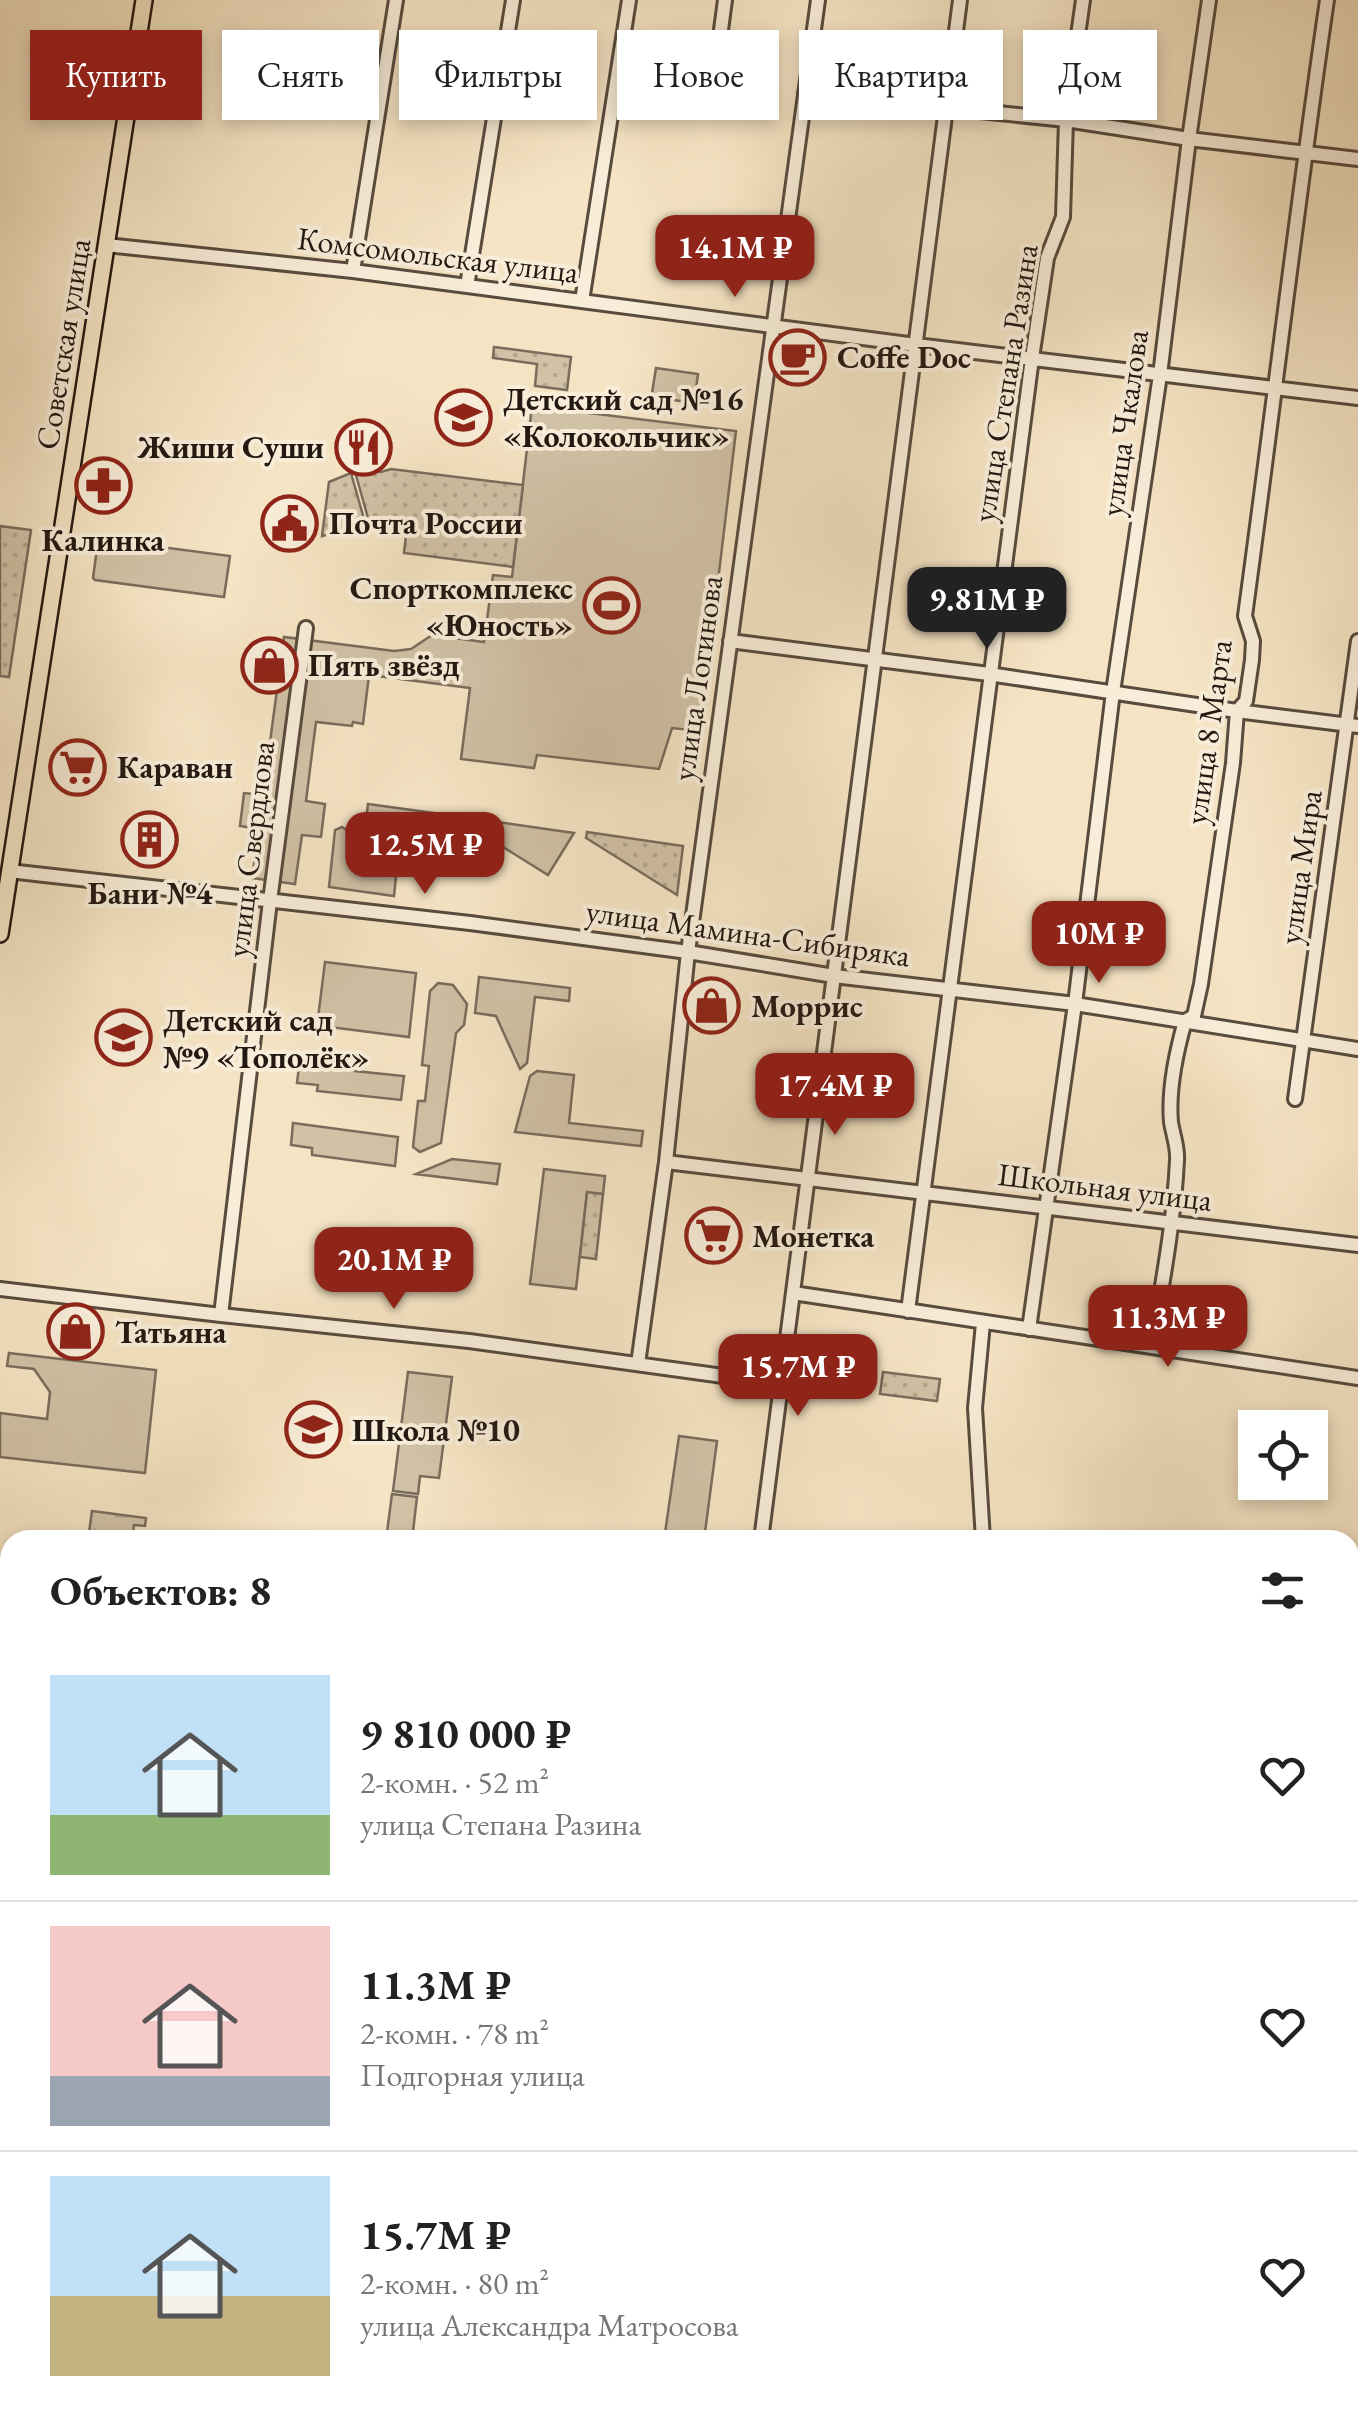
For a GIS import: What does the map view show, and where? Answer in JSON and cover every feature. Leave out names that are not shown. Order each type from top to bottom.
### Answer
[{"type":"main road","name":"Советская улица","points":[[0,934],[144,0]]},
{"type":"street","points":[[353,271],[396,0]]},
{"type":"street","points":[[466,286],[513,0]]},
{"type":"street","points":[[582,301],[628,0]]},
{"type":"street","points":[[721,30],[725,0]]},
{"type":"street","name":"улица Логинова","points":[[814,30],[818,0]]},
{"type":"street","points":[[957,30],[960,0]]},
{"type":"street","name":"улица Степана Разина","points":[[1078,30],[1082,0]]},
{"type":"street","name":"улица Чкалова","points":[[1029,1330],[1209,0]]},
{"type":"street","name":"улица 8 Марта","points":[[1152,1346],[1178,1155],[1171,1120],[1172,1083],[1178,1044],[1185,1022],[1194,1016],[1201,984],[1237,711],[1246,701],[1252,660],[1254,641],[1245,616],[1327,0]]},
{"type":"street","name":"улица Логинова","points":[[638,1364],[666,1162],[688,952],[801,120]]},
{"type":"street","points":[[762,1530],[946,120]]},
{"type":"street","points":[[1066,120],[1358,159]]},
{"type":"street","name":"улица Степана Разина","points":[[908,1312],[1046,258],[1063,217],[1066,120]]},
{"type":"street","name":"Комсомольская улица","points":[[106,245],[353,271],[916,346],[1358,398]]},
{"type":"street","name":"улица Свердлова","points":[[220,1315],[306,628]]},
{"type":"street","points":[[730,641],[1352,725]]},
{"type":"street","name":"улица Мира","points":[[1295,1099],[1352,725],[1358,642]]},
{"type":"street","name":"улица Мамина-Сибиряка","points":[[8,871],[470,923],[834,976],[1074,1004],[1358,1048]]},
{"type":"street","name":"Школьная улица","points":[[666,1162],[1358,1244]]},
{"type":"street","points":[[0,1289],[469,1341],[781,1384]]},
{"type":"street","points":[[792,1293],[1358,1378]]},
{"type":"street","points":[[982,1530],[975,1408],[983,1323]]},
{"type":"green space","points":[[494,347],[571,357],[567,390],[535,386],[537,364],[493,358]]},
{"type":"green space","points":[[656,368],[698,374],[694,403],[654,397]]},
{"type":"green space","name":"Спорткомплекс «Юность»","points":[[532,406],[736,431],[700,731],[672,728],[659,769],[537,755],[534,768],[461,759],[470,688],[369,675],[363,724],[316,722],[306,801],[325,804],[321,837],[302,835],[295,884],[252,878],[259,829],[240,826],[244,793],[263,795],[284,637],[394,651],[411,649],[432,635],[484,642],[493,575],[512,577]]},
{"type":"green space","points":[[354,468],[523,485],[513,567],[404,553],[407,527],[368,518]]},
{"type":"green space","points":[[351,473],[364,519],[322,536],[329,482]]},
{"type":"green space","points":[[0,526],[31,530],[9,677],[0,676]]},
{"type":"green space","points":[[100,539],[230,556],[224,597],[95,580]]},
{"type":"green space","points":[[368,804],[456,816],[429,860],[366,820]]},
{"type":"green space","points":[[476,819],[574,833],[548,875],[474,829]]},
{"type":"green space","points":[[342,827],[363,840],[357,851],[396,876],[394,896],[329,887],[335,830]]},
{"type":"green space","points":[[587,832],[683,846],[677,895],[586,838]]},
{"type":"green space","points":[[325,962],[416,973],[409,1037],[329,1027],[330,1014],[318,1018]]},
{"type":"green space","points":[[479,977],[570,988],[569,1001],[535,997],[527,1063],[520,1069],[496,1016],[475,1013]]},
{"type":"green space","points":[[438,983],[453,985],[467,1004],[464,1025],[456,1033],[441,1143],[420,1152],[413,1147],[418,1101],[425,1101],[429,1066],[422,1065],[430,991]]},
{"type":"green space","points":[[300,1058],[355,1064],[355,1071],[404,1076],[401,1100],[317,1091],[318,1085],[297,1083]]},
{"type":"green space","points":[[537,1071],[574,1075],[569,1123],[643,1131],[641,1146],[515,1132],[530,1076]]},
{"type":"green space","points":[[293,1123],[398,1137],[395,1166],[312,1155],[312,1148],[291,1145]]},
{"type":"green space","points":[[452,1159],[500,1164],[497,1184],[416,1174]]},
{"type":"green space","points":[[544,1169],[605,1176],[603,1194],[587,1193],[576,1289],[530,1284]]},
{"type":"green space","points":[[587,1192],[603,1194],[596,1259],[580,1257]]},
{"type":"green space","points":[[9,1353],[156,1370],[145,1473],[0,1457],[0,1413],[47,1419],[50,1392],[34,1369],[7,1366]]},
{"type":"green space","points":[[408,1372],[452,1377],[439,1478],[420,1476],[418,1494],[393,1491]]},
{"type":"green space","points":[[883,1372],[940,1379],[937,1401],[880,1394]]},
{"type":"green space","points":[[679,1436],[717,1441],[705,1530],[665,1530]]},
{"type":"green space","points":[[392,1494],[417,1497],[413,1530],[387,1530]]},
{"type":"green space","points":[[92,1511],[146,1518],[145,1526],[134,1525],[133,1530],[89,1530]]},
{"type":"place","name":"Coffe Doc","points":[[798,357]]},
{"type":"place","name":"Детский сад №16 «Колокольчик»","points":[[464,417]]},
{"type":"place","name":"Жиши Суши","points":[[363,447]]},
{"type":"place","name":"Калинка","points":[[103,486]]},
{"type":"place","name":"Почта России","points":[[290,523]]},
{"type":"place","name":"Спорткомплекс «Юность»","points":[[612,606]]},
{"type":"place","name":"Пять звёзд","points":[[269,665]]},
{"type":"place","name":"Караван","points":[[78,767]]},
{"type":"place","name":"Бани №4","points":[[150,839]]},
{"type":"place","name":"Моррис","points":[[712,1006]]},
{"type":"place","name":"Детский сад №9 «Тополёк»","points":[[124,1038]]},
{"type":"place","name":"Монетка","points":[[713,1236]]},
{"type":"place","name":"Татьяна","points":[[76,1332]]},
{"type":"place","name":"Школа №10","points":[[313,1430]]}]
